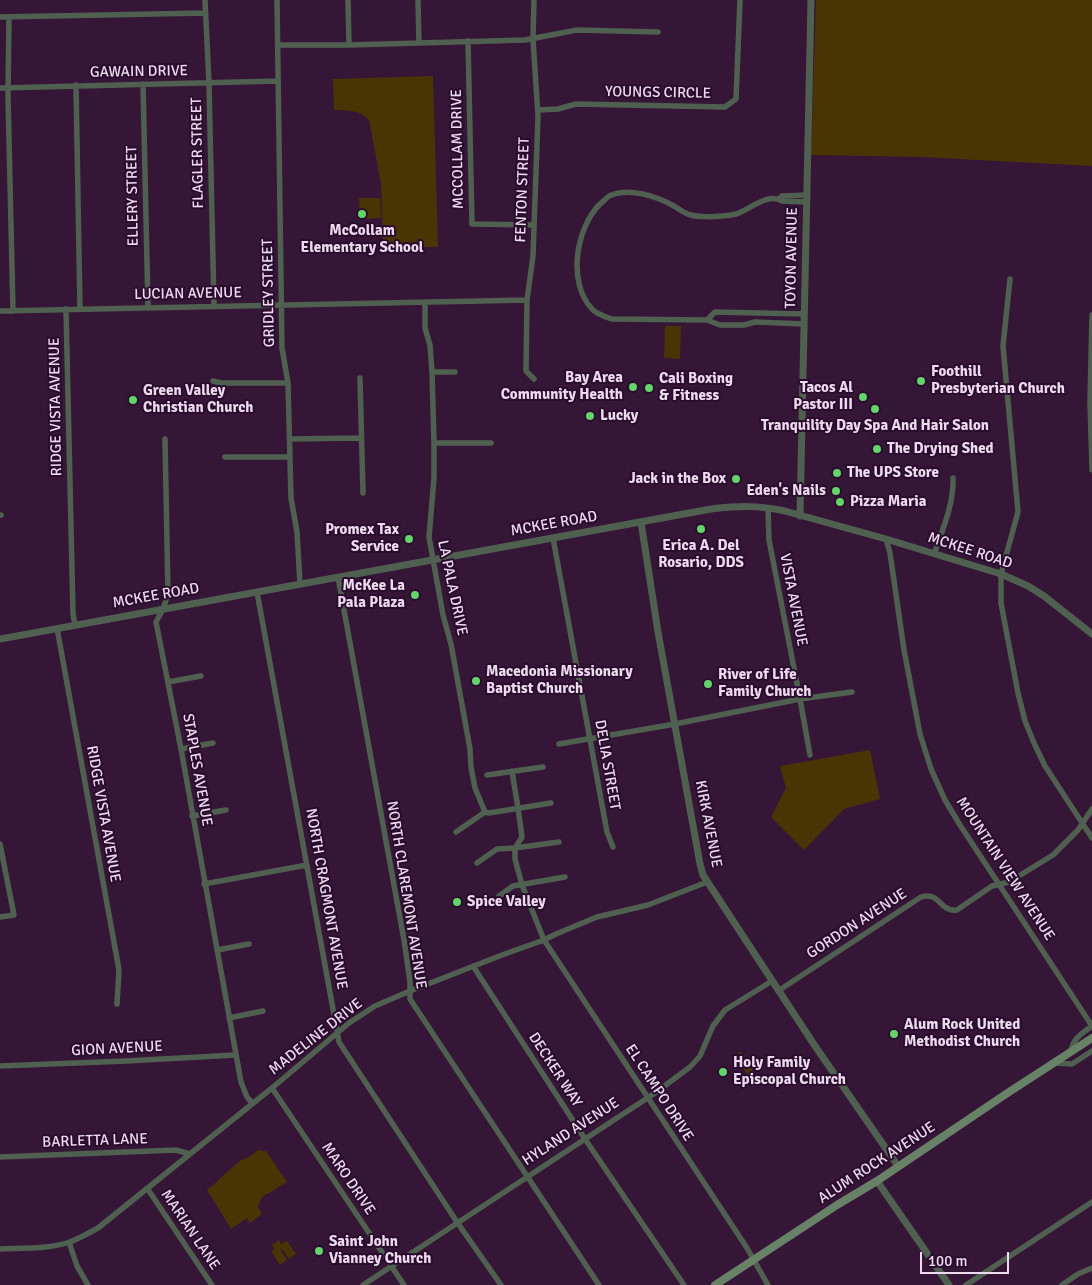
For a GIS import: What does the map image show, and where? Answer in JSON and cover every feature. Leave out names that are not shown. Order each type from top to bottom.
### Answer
[{"type":"main road","name":"ALUM ROCK AVENUE","points":[[715,1285],[877,1181],[1092,1038]]},
{"type":"street","name":"FLAGLER STREET","points":[[205,0],[209,83],[214,306]]},
{"type":"street","name":"GRIDLEY STREET","points":[[277,0],[282,348],[288,383],[291,498],[297,532],[300,584]]},
{"type":"street","points":[[348,0],[349,45]]},
{"type":"street","points":[[418,0],[419,43]]},
{"type":"street","name":"FENTON STREET","points":[[534,0],[533,38],[538,110],[533,256],[527,300],[526,371],[534,379]]},
{"type":"street","name":"YOUNGS CIRCLE","points":[[538,110],[558,109],[576,104],[725,107],[736,99],[740,0]]},
{"type":"street","name":"TOYON AVENUE","points":[[800,516],[811,0]]},
{"type":"street","points":[[0,17],[205,13]]},
{"type":"street","points":[[9,17],[8,87],[13,311]]},
{"type":"street","points":[[278,45],[525,40],[577,30],[658,32]]},
{"type":"street","name":"MCCOLLAM DRIVE","points":[[468,41],[472,224],[534,225]]},
{"type":"street","name":"GAWAIN DRIVE","points":[[0,88],[278,81]]},
{"type":"street","name":"ELLERY STREET","points":[[143,84],[148,307]]},
{"type":"street","points":[[76,85],[80,309]]},
{"type":"street","points":[[804,324],[755,322],[744,325],[720,325],[707,320],[612,319],[592,310],[580,291],[577,269],[579,245],[584,230],[594,210],[608,197],[630,192],[657,197],[690,215],[719,217],[737,214],[755,204],[770,199],[807,199]]},
{"type":"street","points":[[1010,279],[1003,346],[1018,512],[1001,574],[1001,603],[1025,721],[1045,766],[1092,838]]},
{"type":"street","name":"LUCIAN AVENUE","points":[[0,311],[527,300]]},
{"type":"street","name":"LA PALA DRIVE","points":[[425,302],[425,328],[430,345],[432,372],[434,443],[434,478],[429,537],[443,615],[451,644],[475,788],[484,812]]},
{"type":"street","name":"RIDGE VISTA AVENUE","points":[[66,309],[73,614],[75,625]]},
{"type":"street","points":[[707,320],[715,312],[804,314]]},
{"type":"street","points":[[1092,315],[1090,402],[1092,470]]},
{"type":"street","points":[[432,372],[455,372]]},
{"type":"street","points":[[360,378],[363,493]]},
{"type":"street","points":[[213,381],[221,383],[288,383]]},
{"type":"street","points":[[290,439],[361,438]]},
{"type":"street","name":"STAPLES AVENUE","points":[[165,439],[168,594],[156,622],[181,749],[240,1082],[252,1103]]},
{"type":"street","points":[[434,443],[491,442]]},
{"type":"street","points":[[225,457],[289,457]]},
{"type":"street","points":[[934,554],[950,504],[954,485],[953,478]]},
{"type":"street","name":"MCKEE ROAD","points":[[0,639],[711,509],[738,506],[768,508],[800,516],[886,539],[1001,574],[1028,586],[1044,596],[1092,634]]},
{"type":"street","name":"VISTA AVENUE","points":[[768,508],[769,540],[810,755]]},
{"type":"street","name":"KIRK AVENUE","points":[[641,522],[658,632],[703,875],[778,991],[898,1166]]},
{"type":"street","name":"DELIA STREET","points":[[553,538],[607,832],[613,848]]},
{"type":"street","name":"MOUNTAIN VIEW AVENUE","points":[[886,539],[890,553],[904,650],[916,715],[931,769],[945,800],[960,825],[1092,1026]]},
{"type":"street","name":"NORTH CLAREMONT AVENUE","points":[[338,577],[404,940],[410,999],[599,1285]]},
{"type":"street","name":"NORTH CRAGMONT AVENUE","points":[[257,592],[339,1042],[457,1222],[501,1285]]},
{"type":"street","name":"RIDGE VISTA AVENUE","points":[[57,628],[119,970],[118,1004]]},
{"type":"street","points":[[168,682],[201,676]]},
{"type":"street","points":[[559,744],[675,724],[800,699],[852,692]]},
{"type":"street","points":[[181,749],[213,744]]},
{"type":"street","points":[[487,775],[542,767]]},
{"type":"street","points":[[512,771],[522,838],[515,848]]},
{"type":"street","points":[[456,832],[484,812],[489,813],[551,803]]},
{"type":"street","points":[[192,816],[226,810]]},
{"type":"street","name":"GORDON AVENUE","points":[[778,991],[921,897],[934,897],[948,909],[957,910],[992,886],[1009,882],[1053,855],[1071,839],[1092,810]]},
{"type":"street","points":[[477,863],[497,849],[560,842]]},
{"type":"street","points":[[0,844],[14,915],[0,917]]},
{"type":"street","name":"EL CAMPO DRIVE","points":[[515,848],[515,859],[522,885],[544,940],[747,1248],[768,1285]]},
{"type":"street","points":[[204,884],[307,865]]},
{"type":"street","points":[[499,896],[514,886],[565,877]]},
{"type":"street","name":"MADELINE DRIVE","points":[[0,1249],[47,1246],[69,1242],[98,1228],[272,1088],[349,1023],[375,1006],[597,918],[648,905],[707,882]]},
{"type":"street","points":[[217,950],[249,944]]},
{"type":"street","name":"DECKER WAY","points":[[473,966],[585,1139],[684,1285]]},
{"type":"street","name":"HYLAND AVENUE","points":[[363,1285],[690,1068],[700,1056],[713,1026],[725,1010],[772,981]]},
{"type":"street","points":[[229,1018],[263,1011]]},
{"type":"street","name":"ALUM ROCK AVENUE","points":[[1071,1052],[1075,1039],[1092,1026]]},
{"type":"street","name":"ALUM ROCK AVENUE","points":[[1054,1063],[1072,1064],[1092,1051]]},
{"type":"street","name":"GION AVENUE","points":[[0,1066],[235,1055]]},
{"type":"street","name":"MARO DRIVE","points":[[272,1088],[404,1285]]},
{"type":"street","name":"BARLETTA LANE","points":[[0,1157],[176,1150],[190,1154]]},
{"type":"street","points":[[877,1181],[949,1285]]},
{"type":"street","name":"MARIAN LANE","points":[[147,1188],[212,1285]]},
{"type":"street","points":[[966,1285],[1092,1202]]},
{"type":"street","points":[[69,1242],[77,1266],[88,1285]]},
{"type":"street","points":[[1062,1285],[1078,1274],[1092,1268]]},
{"type":"shaded area","points":[[816,0],[1092,0],[1092,166],[920,157],[811,155]]},
{"type":"shaded area","points":[[433,76],[438,247],[383,247],[381,184],[369,120],[357,112],[334,110],[333,79]]},
{"type":"shaded area","points":[[359,198],[380,198],[381,218],[360,219]]},
{"type":"shaded area","points":[[665,326],[681,326],[680,359],[664,358]]},
{"type":"shaded area","points":[[870,750],[880,799],[844,809],[804,850],[771,817],[786,788],[780,766]]},
{"type":"shaded area","points":[[740,1051],[755,1074],[749,1078],[737,1057]]},
{"type":"shaded area","points":[[258,1150],[266,1151],[287,1182],[262,1197],[258,1207],[262,1214],[250,1223],[247,1218],[231,1229],[207,1190],[240,1161]]},
{"type":"shaded area","points":[[279,1240],[281,1244],[287,1241],[296,1254],[289,1259],[280,1249],[287,1260],[280,1265],[271,1251],[275,1249],[272,1245]]},
{"type":"place","name":"McCollam Elementary School","points":[[362,214]]},
{"type":"place","name":"Foothill Presbyterian Church","points":[[921,381]]},
{"type":"place","name":"Bay Area Community Health","points":[[633,387]]},
{"type":"place","name":"Cali Boxing & Fitness","points":[[649,388]]},
{"type":"place","name":"Tacos Al Pastor III","points":[[863,397]]},
{"type":"place","name":"Green Valley Christian Church","points":[[133,400]]},
{"type":"place","name":"Tranquility Day Spa And Hair Salon","points":[[875,409]]},
{"type":"place","name":"Lucky","points":[[590,416]]},
{"type":"place","name":"The Drying Shed","points":[[877,449]]},
{"type":"place","name":"The UPS Store","points":[[837,473]]},
{"type":"place","name":"Jack in the Box","points":[[736,479]]},
{"type":"place","name":"Eden's Nails","points":[[836,491]]},
{"type":"place","name":"Pizza Maria","points":[[840,502]]},
{"type":"place","name":"Erica A. Del Rosario, DDS","points":[[701,529]]},
{"type":"place","name":"Promex Tax Service","points":[[409,539]]},
{"type":"place","name":"McKee La Pala Plaza","points":[[415,595]]},
{"type":"place","name":"Macedonia Missionary Baptist Church","points":[[476,681]]},
{"type":"place","name":"River of Life Family Church","points":[[708,684]]},
{"type":"place","name":"Spice Valley","points":[[457,902]]},
{"type":"place","name":"Alum Rock United Methodist Church","points":[[894,1034]]},
{"type":"place","name":"Holy Family Episcopal Church","points":[[723,1072]]},
{"type":"place","name":"Saint John Vianney Church","points":[[319,1251]]}]
